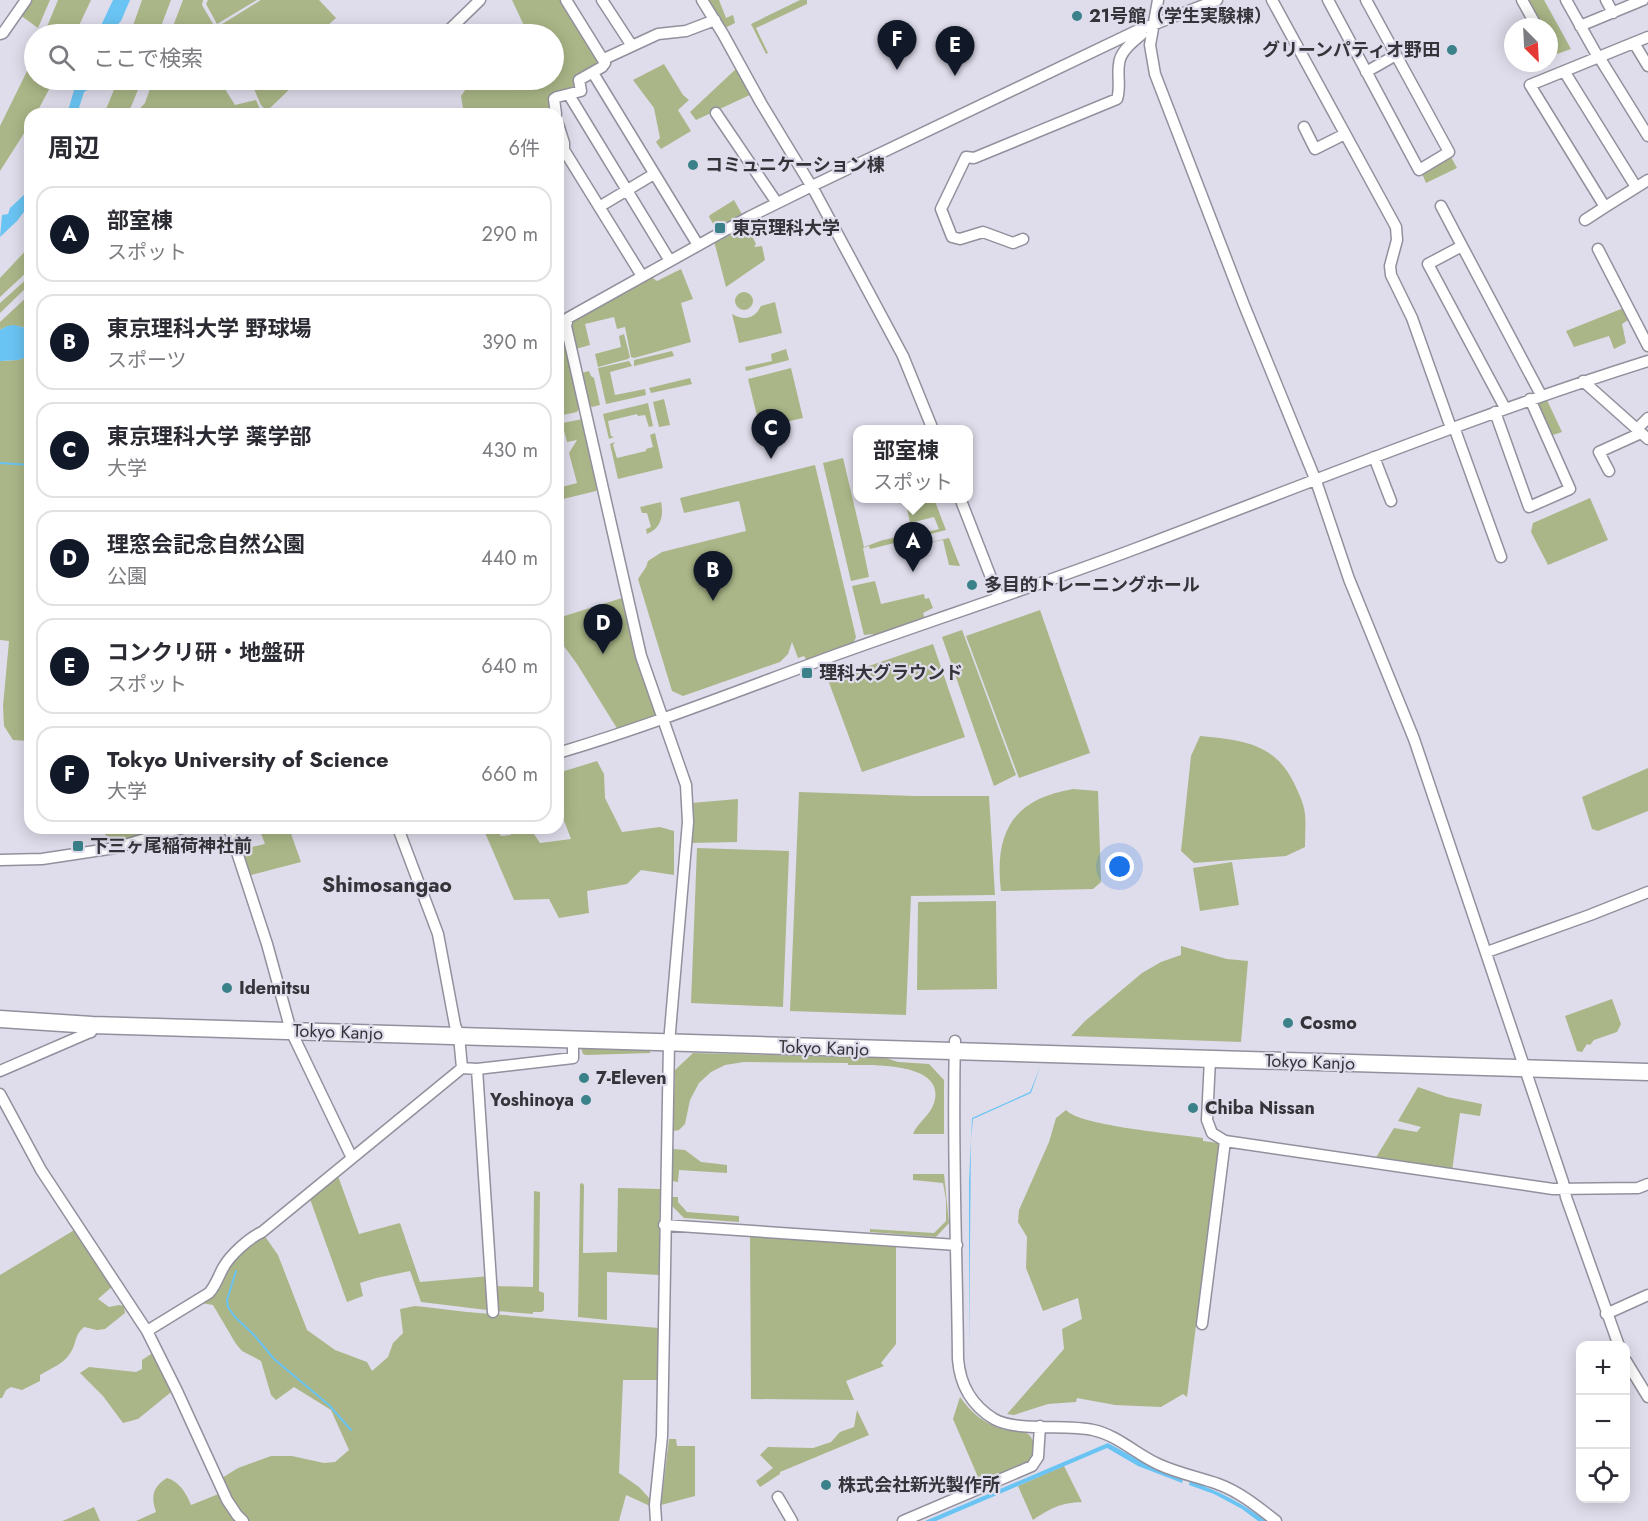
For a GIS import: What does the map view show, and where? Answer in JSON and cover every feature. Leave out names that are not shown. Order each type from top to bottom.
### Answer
[{"type":"highway","name":"Tokyo Kanjo","points":[[0,1009],[290,1026],[1524,1063],[1648,1072]]},
{"type":"highway","name":"Tokyo Kanjo","points":[[0,1019],[92,1025],[290,1026]]},
{"type":"highway","name":"Tokyo Kanjo","points":[[457,1031],[573,1040],[669,1038]]},
{"type":"highway","name":"Tokyo Kanjo","points":[[955,1046],[1210,1059],[1524,1063],[1648,1061]]},
{"type":"street","points":[[0,34],[26,0]]},
{"type":"street","points":[[455,24],[480,0]]},
{"type":"street","points":[[555,108],[554,99],[581,91],[579,80],[605,65],[604,59],[566,0]]},
{"type":"street","points":[[602,0],[632,46]]},
{"type":"street","points":[[702,0],[812,186],[903,356],[931,425]]},
{"type":"street","points":[[1158,0],[1150,52],[1155,74],[1244,305],[1316,481],[1349,579],[1414,739],[1616,1341]]},
{"type":"street","points":[[656,1521],[655,1505],[662,1436],[669,1038],[688,822],[686,785],[641,656],[566,326],[568,318],[777,203],[1093,51],[1217,0]]},
{"type":"street","points":[[1272,0],[1396,227],[1397,234],[1390,266],[1391,275],[1412,318],[1501,557]]},
{"type":"street","points":[[1328,0],[1419,170],[1449,152],[1366,0]]},
{"type":"street","points":[[1522,0],[1532,18]]},
{"type":"street","points":[[1566,0],[1648,136]]},
{"type":"street","points":[[1606,0],[1613,13]]},
{"type":"street","points":[[1580,26],[1643,0]]},
{"type":"street","points":[[604,59],[658,34],[686,31],[715,20]]},
{"type":"street","points":[[1023,239],[1013,243],[983,232],[960,239],[952,237],[941,209],[966,156],[974,158],[1117,99],[1119,62],[1128,46],[1142,34]]},
{"type":"street","points":[[1605,207],[1524,87],[1648,38]]},
{"type":"street","points":[[1634,43],[1648,66]]},
{"type":"street","points":[[1366,72],[1396,55]]},
{"type":"street","points":[[1564,71],[1636,187]]},
{"type":"street","points":[[593,73],[698,245]]},
{"type":"street","points":[[569,95],[670,261]]},
{"type":"street","points":[[716,113],[777,203]]},
{"type":"street","points":[[1304,127],[1315,149],[1346,134]]},
{"type":"street","points":[[564,150],[642,276]]},
{"type":"street","points":[[599,207],[654,174]]},
{"type":"street","points":[[1585,220],[1648,180]]},
{"type":"street","points":[[1441,206],[1541,395]]},
{"type":"street","points":[[1462,246],[1428,264],[1500,410],[1529,507],[1570,489],[1530,399]]},
{"type":"street","points":[[1598,249],[1648,346]]},
{"type":"street","points":[[564,751],[1109,559],[1541,395],[1648,361]]},
{"type":"street","points":[[1583,381],[1642,433]]},
{"type":"street","points":[[1609,471],[1599,452],[1642,433],[1648,418]]},
{"type":"street","points":[[1374,457],[1390,501]]},
{"type":"street","points":[[962,503],[999,598]]},
{"type":"street","points":[[0,860],[42,859],[115,848],[162,834]]},
{"type":"street","points":[[231,834],[267,944],[290,1026],[352,1158]]},
{"type":"street","points":[[400,834],[438,934],[462,1068]]},
{"type":"street","points":[[1487,952],[1648,892]]},
{"type":"street","points":[[0,1071],[91,1032],[92,1025]]},
{"type":"street","points":[[147,1330],[210,1293],[223,1267],[254,1235],[262,1232],[462,1068],[477,1069],[573,1058],[573,1040]]},
{"type":"street","points":[[955,1046],[954,1184],[958,1359],[959,1373],[970,1398],[980,1410],[996,1420],[1014,1425],[1073,1426],[1102,1433],[1176,1472],[1220,1485],[1249,1500],[1276,1521]]},
{"type":"street","points":[[1210,1059],[1207,1120],[1212,1133],[1225,1141],[1565,1190],[1638,1188],[1648,1184]]},
{"type":"street","points":[[477,1069],[493,1312]]},
{"type":"street","points":[[0,1094],[41,1170],[147,1330],[227,1500],[243,1521]]},
{"type":"street","points":[[1202,1324],[1225,1141]]},
{"type":"street","points":[[664,1225],[957,1245]]},
{"type":"street","points":[[1606,1314],[1648,1295]]},
{"type":"street","points":[[1630,1368],[1648,1397]]},
{"type":"street","points":[[903,1521],[1032,1466],[1038,1457],[1040,1426]]},
{"type":"street","points":[[778,1497],[792,1521]]},
{"type":"green space","points":[[31,0],[50,0],[40,24],[32,24],[20,15]]},
{"type":"green space","points":[[58,0],[91,0],[80,24],[48,24]]},
{"type":"green space","points":[[142,0],[171,0],[162,24],[134,24]]},
{"type":"green space","points":[[183,0],[203,0],[202,5],[213,24],[174,24]]},
{"type":"green space","points":[[208,0],[257,0],[217,24],[206,4]]},
{"type":"green space","points":[[261,0],[319,0],[336,18],[329,24],[222,24]]},
{"type":"green space","points":[[512,0],[564,0],[603,63],[577,79],[579,90],[555,95],[554,108],[463,108],[461,96],[465,90],[564,90],[564,24],[523,24]]},
{"type":"green space","points":[[707,0],[719,0],[726,18],[733,15],[735,23],[725,28]]},
{"type":"green space","points":[[800,0],[807,0],[807,4],[756,28],[768,53],[766,54],[751,24]]},
{"type":"green space","points":[[1527,0],[1544,0],[1554,18],[1537,18]]},
{"type":"green space","points":[[1558,25],[1571,49],[1558,54]]},
{"type":"green space","points":[[664,64],[683,95],[689,100],[678,110],[691,131],[661,149],[656,142],[660,138],[654,108],[633,80]]},
{"type":"green space","points":[[738,67],[752,94],[696,120],[690,112]]},
{"type":"green space","points":[[24,77],[24,90],[49,90],[39,108],[24,108],[24,133],[0,171],[0,126]]},
{"type":"green space","points":[[114,90],[138,90],[130,108],[106,108]]},
{"type":"green space","points":[[150,90],[226,90],[235,105],[256,100],[259,108],[140,108],[145,103]]},
{"type":"green space","points":[[254,90],[289,90],[270,108],[264,108]]},
{"type":"green space","points":[[1450,155],[1457,168],[1426,183],[1421,171]]},
{"type":"green space","points":[[734,200],[743,216],[717,230],[710,215]]},
{"type":"green space","points":[[737,228],[740,232],[748,228],[756,244],[754,247],[762,246],[765,260],[726,287],[714,241]]},
{"type":"green space","points":[[24,252],[24,275],[0,297],[0,278]]},
{"type":"green space","points":[[681,269],[693,299],[681,303],[691,342],[634,358],[631,357],[625,327],[617,329],[614,317],[585,324],[590,345],[576,349],[570,324],[572,320],[650,276],[657,281]]},
{"type":"green space","points":[[24,281],[24,290],[0,313],[0,303]]},
{"type":"green space","points":[[744,292],[752,297],[753,301],[748,309],[744,310],[736,305],[735,301],[740,293]]},
{"type":"green space","points":[[24,300],[24,328],[11,326],[0,330],[0,322]]},
{"type":"green space","points":[[775,302],[782,333],[739,343],[732,314],[741,318],[749,318],[756,314],[761,306]]},
{"type":"green space","points":[[1626,307],[1631,318],[1622,324],[1626,343],[1614,349],[1609,336],[1574,347],[1566,331]]},
{"type":"green space","points":[[624,334],[630,357],[598,367],[595,354],[621,347],[619,336]]},
{"type":"green space","points":[[564,335],[580,406],[577,412],[564,415]]},
{"type":"green space","points":[[786,349],[789,360],[746,371],[745,367],[772,361],[771,354]]},
{"type":"green space","points":[[672,351],[674,356],[634,366],[634,360]]},
{"type":"green space","points":[[24,358],[24,741],[13,740],[4,726],[3,706],[9,641],[0,640],[0,361]]},
{"type":"green space","points":[[629,361],[632,366],[610,372],[615,395],[645,389],[646,395],[606,404],[598,368]]},
{"type":"green space","points":[[791,368],[803,418],[760,428],[748,379]]},
{"type":"green space","points":[[589,371],[594,378],[600,405],[592,407],[588,404],[581,373]]},
{"type":"green space","points":[[690,378],[692,384],[651,393],[649,388]]},
{"type":"green space","points":[[1546,398],[1562,432],[1550,436],[1537,402]]},
{"type":"green space","points":[[664,399],[670,425],[659,427],[653,402]]},
{"type":"green space","points":[[648,403],[653,426],[649,427],[645,415],[638,416],[637,414],[608,421],[611,436],[614,437],[609,439],[603,414]]},
{"type":"green space","points":[[583,419],[598,486],[596,491],[564,499],[564,486],[577,483],[569,453],[577,440],[567,442],[564,423]]},
{"type":"green space","points":[[655,433],[663,468],[618,479],[610,444],[615,442],[613,445],[617,458],[646,451],[653,447],[650,435]]},
{"type":"green space","points":[[843,458],[864,547],[883,540],[910,535],[911,539],[870,549],[869,546],[863,548],[869,577],[851,581],[823,463]]},
{"type":"green space","points":[[815,465],[856,637],[853,644],[807,661],[804,656],[798,658],[792,642],[788,654],[780,662],[683,696],[672,691],[638,579],[648,561],[662,552],[746,531],[739,501],[684,513],[680,498]]},
{"type":"green space","points":[[1590,498],[1608,540],[1548,565],[1531,532],[1533,523]]},
{"type":"green space","points":[[661,502],[660,521],[656,528],[647,534],[646,529],[651,527],[647,513],[642,513],[640,507]]},
{"type":"green space","points":[[906,503],[936,503],[946,530],[915,538],[915,535],[939,529],[934,517],[910,523]]},
{"type":"green space","points":[[949,538],[960,566],[949,565],[943,540],[918,545]]},
{"type":"green space","points":[[875,581],[881,604],[924,594],[925,599],[929,598],[933,608],[923,613],[925,619],[874,637],[873,634],[864,635],[852,586]]},
{"type":"green space","points":[[624,599],[659,715],[618,730],[564,646],[564,616]]},
{"type":"green space","points":[[1040,610],[1090,753],[1019,778],[966,636]]},
{"type":"green space","points":[[962,630],[1016,775],[994,786],[942,637]]},
{"type":"green space","points":[[933,644],[965,737],[862,772],[828,680]]},
{"type":"green space","points":[[1200,736],[1229,739],[1254,746],[1266,751],[1286,769],[1304,810],[1305,847],[1286,856],[1194,863],[1181,851],[1191,756]]},
{"type":"green space","points":[[597,761],[604,774],[605,798],[622,832],[660,827],[674,831],[674,875],[641,870],[627,884],[587,891],[589,913],[559,918],[549,899],[514,900],[486,834],[500,834],[501,836],[534,834],[540,843],[571,839],[564,821],[564,771]]},
{"type":"green space","points":[[1648,768],[1648,811],[1598,831],[1592,829],[1582,797]]},
{"type":"green space","points":[[1073,789],[1098,791],[1101,882],[1093,889],[1001,891],[1001,852],[1005,835],[1012,822],[1022,810],[1035,801]]},
{"type":"green space","points":[[799,792],[989,796],[995,895],[911,896],[906,1015],[790,1011]]},
{"type":"green space","points":[[738,799],[737,842],[690,843],[691,803]]},
{"type":"green space","points":[[105,834],[140,834],[138,837],[109,844]]},
{"type":"green space","points":[[261,834],[291,834],[301,862],[247,876],[238,850],[265,844]]},
{"type":"green space","points":[[697,848],[789,851],[783,1007],[691,1003]]},
{"type":"green space","points":[[1232,862],[1239,905],[1200,911],[1193,868]]},
{"type":"green space","points":[[996,901],[997,989],[917,990],[918,902]]},
{"type":"green space","points":[[1181,946],[1227,959],[1248,961],[1241,1042],[1071,1036],[1085,1021],[1142,973],[1161,962],[1181,955]]},
{"type":"green space","points":[[1612,999],[1621,1024],[1617,1032],[1594,1040],[1590,1045],[1587,1044],[1582,1052],[1577,1051],[1565,1016]]},
{"type":"green space","points":[[581,1048],[648,1050],[651,1053],[586,1055],[583,1054]]},
{"type":"green space","points":[[693,1053],[886,1058],[898,1062],[929,1064],[944,1080],[944,1134],[913,1134],[934,1103],[935,1090],[929,1080],[919,1073],[905,1069],[889,1066],[848,1065],[848,1063],[744,1062],[725,1065],[711,1072],[699,1083],[690,1100],[685,1124],[679,1130],[673,1131],[675,1070]]},
{"type":"green space","points":[[1418,1087],[1447,1097],[1482,1104],[1480,1116],[1460,1113],[1452,1171],[1375,1159],[1394,1128],[1417,1132],[1421,1127],[1398,1121]]},
{"type":"green space","points":[[1066,1110],[1090,1121],[1203,1138],[1203,1141],[1219,1143],[1187,1397],[1183,1394],[1161,1407],[1115,1405],[1077,1398],[1076,1402],[1048,1404],[1014,1415],[1007,1414],[1064,1349],[1062,1329],[1082,1319],[1078,1298],[1043,1311],[1026,1268],[1027,1237],[1018,1222],[1019,1210],[1049,1142],[1056,1118]]},
{"type":"green space","points":[[673,1149],[685,1150],[701,1162],[727,1165],[727,1173],[679,1170],[678,1182],[672,1181]]},
{"type":"green space","points":[[913,1174],[944,1174],[949,1223],[936,1237],[870,1232],[870,1229],[934,1233],[946,1221],[943,1183],[913,1180]]},
{"type":"green space","points":[[338,1176],[359,1234],[400,1223],[420,1282],[490,1276],[490,1307],[487,1310],[421,1302],[410,1271],[360,1283],[363,1296],[347,1302],[310,1199]]},
{"type":"green space","points":[[580,1184],[584,1185],[583,1253],[617,1252],[618,1188],[660,1189],[659,1275],[607,1272],[607,1320],[578,1317]]},
{"type":"green space","points":[[534,1191],[540,1192],[539,1291],[544,1293],[544,1310],[533,1312],[533,1314],[497,1311],[494,1286],[533,1287]]},
{"type":"green space","points":[[671,1197],[678,1197],[678,1202],[687,1212],[739,1216],[739,1222],[684,1218],[671,1205]]},
{"type":"green space","points":[[76,1229],[114,1285],[98,1299],[109,1307],[124,1306],[125,1313],[105,1329],[84,1327],[68,1356],[61,1363],[40,1375],[40,1381],[22,1390],[11,1387],[0,1398],[0,1275]]},
{"type":"green space","points":[[264,1235],[278,1255],[307,1330],[335,1350],[367,1362],[372,1371],[388,1357],[393,1343],[403,1333],[400,1309],[415,1306],[659,1328],[658,1380],[623,1380],[619,1473],[639,1487],[650,1499],[650,1506],[626,1495],[619,1521],[248,1521],[235,1506],[222,1478],[238,1468],[271,1456],[292,1456],[324,1463],[335,1462],[349,1450],[331,1410],[294,1387],[276,1400],[271,1395],[261,1361],[242,1351],[236,1344],[213,1305],[201,1303],[238,1255]]},
{"type":"green space","points":[[750,1235],[896,1246],[896,1344],[881,1363],[884,1366],[846,1381],[854,1400],[751,1399]]},
{"type":"green space","points":[[154,1352],[171,1387],[170,1393],[138,1419],[123,1423],[103,1396],[80,1373],[89,1367],[136,1372],[142,1369],[142,1360]]},
{"type":"green space","points":[[960,1397],[985,1422],[1005,1430],[1028,1434],[1033,1443],[1031,1461],[981,1484],[953,1419]]},
{"type":"green space","points":[[857,1410],[869,1435],[780,1472],[760,1487],[756,1481],[773,1468],[760,1455],[768,1447],[813,1448],[831,1442],[840,1432],[854,1427]]},
{"type":"green space","points":[[669,1439],[676,1439],[677,1446],[695,1446],[695,1496],[661,1505]]},
{"type":"green space","points":[[1064,1466],[1082,1502],[1056,1507],[1033,1520],[1018,1486]]},
{"type":"green space","points":[[167,1478],[182,1488],[191,1505],[221,1493],[239,1521],[136,1521],[156,1512],[154,1493],[158,1485]]},
{"type":"green space","points":[[94,1507],[100,1521],[62,1521],[65,1520]]},
{"type":"water","points":[[113,0],[130,0],[118,24],[102,24]]},
{"type":"water","points":[[74,90],[87,90],[84,92],[79,108],[69,108]]},
{"type":"water","points":[[24,195],[24,212],[0,237],[2,215],[8,214],[10,208]]},
{"type":"water","points":[[7,326],[24,328],[24,358],[0,361],[0,330]]},
{"type":"water","points":[[1040,1067],[1031,1093],[973,1119],[969,1349],[969,1182],[972,1118],[1030,1092]]},
{"type":"water","points":[[1108,1443],[1157,1470],[1183,1479],[1182,1483],[1138,1466],[1107,1448],[936,1521],[925,1521]]},
{"type":"water","points":[[1190,1481],[1230,1498],[1266,1521],[1258,1521],[1242,1509],[1214,1494],[1189,1485]]},
{"type":"waterway","points":[[0,463],[24,465]]},
{"type":"waterway","points":[[236,1271],[227,1300],[228,1307],[235,1317],[274,1359],[329,1405],[351,1430]]},
{"type":"place","name":"21号館（学生実験棟）","points":[[1077,16]]},
{"type":"place","name":"グリーンパティオ野田","points":[[1452,50]]},
{"type":"place","name":"Tokyo University of Science","points":[[897,70]]},
{"type":"place","name":"コンクリ研・地盤研","points":[[955,76]]},
{"type":"place","name":"コミュニケーション棟","points":[[693,165]]},
{"type":"place","name":"東京理科大学","points":[[720,228]]},
{"type":"place","name":"東京理科大学 薬学部","points":[[771,459]]},
{"type":"place","name":"部室棟","points":[[913,572]]},
{"type":"place","name":"多目的トレーニングホール","points":[[972,585]]},
{"type":"place","name":"東京理科大学 野球場","points":[[713,601]]},
{"type":"place","name":"理窓会記念自然公園","points":[[603,654]]},
{"type":"place","name":"理科大グラウンド","points":[[807,673]]},
{"type":"place","name":"下三ヶ尾稲荷神社前","points":[[78,846]]},
{"type":"place","name":"Idemitsu","points":[[227,988]]},
{"type":"place","name":"Cosmo","points":[[1288,1023]]},
{"type":"place","name":"7-Eleven","points":[[584,1078]]},
{"type":"place","name":"Yoshinoya","points":[[586,1100]]},
{"type":"place","name":"Chiba Nissan","points":[[1193,1108]]},
{"type":"place","name":"株式会社新光製作所","points":[[826,1485]]},
{"type":"district","name":"Shimosangao","points":[[387,885]]}]
